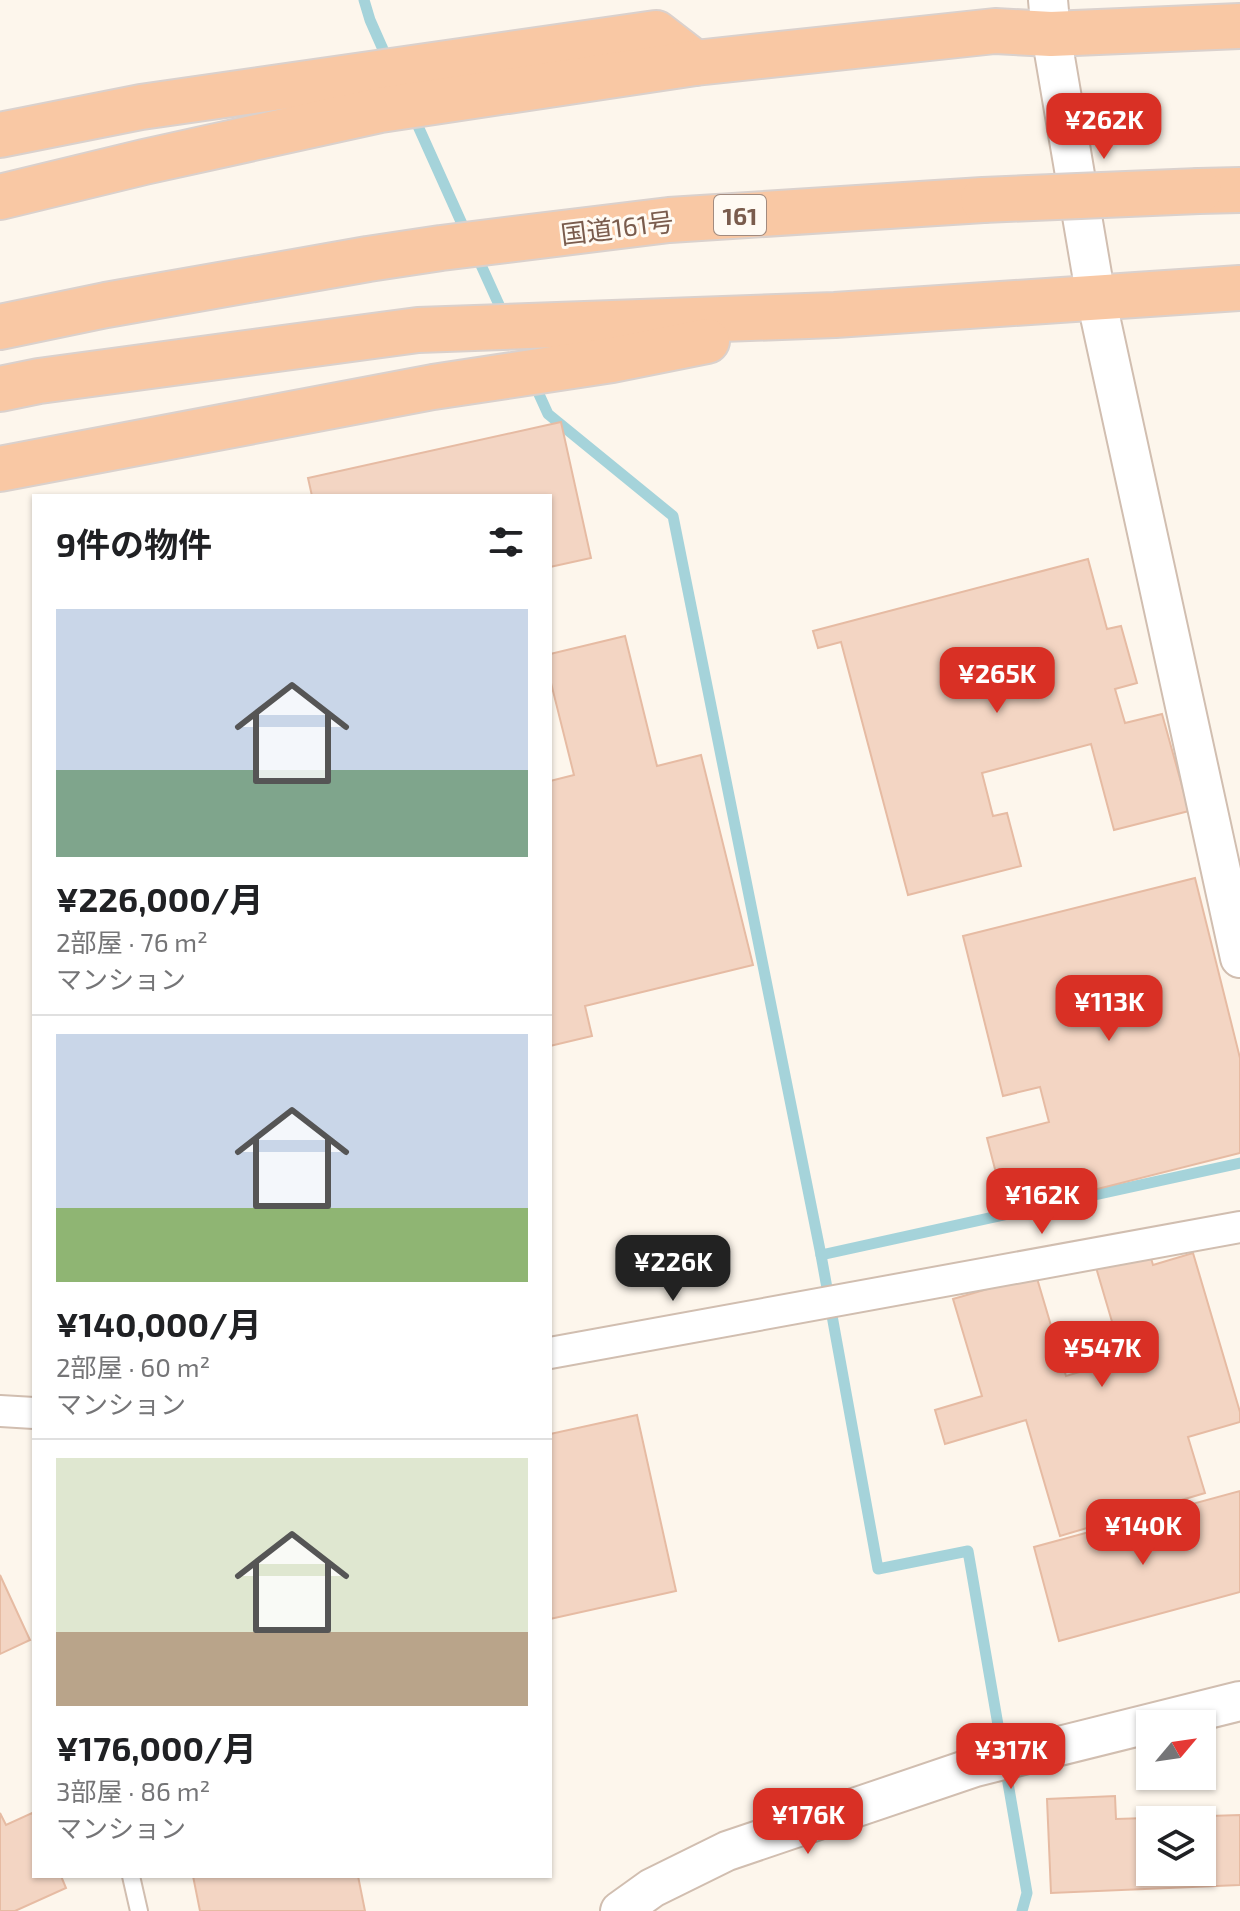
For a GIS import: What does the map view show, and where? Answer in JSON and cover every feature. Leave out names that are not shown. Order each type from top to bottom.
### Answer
[{"type":"highway","points":[[0,135],[141,107],[373,92],[418,86],[656,33],[695,63],[995,31],[1050,17],[1240,26]]},
{"type":"highway","points":[[0,197],[158,159],[373,92]]},
{"type":"highway","name":"国道161号","points":[[0,327],[368,259],[669,220],[983,200],[1220,190]]},
{"type":"highway","points":[[0,389],[39,381],[418,330],[835,315],[1240,288]]},
{"type":"highway","points":[[0,469],[433,387],[612,360],[835,315]]},
{"type":"street","points":[[1050,17],[1096,298],[1240,958]]},
{"type":"street","points":[[552,1353],[1240,1227]]},
{"type":"street","points":[[0,1411],[32,1413]]},
{"type":"street","points":[[620,1911],[652,1888],[727,1851],[980,1766],[1240,1701]]},
{"type":"lane","points":[[131,1878],[139,1911]]},
{"type":"building","points":[[561,422],[591,558],[552,567],[552,494],[312,494],[308,478]]},
{"type":"building","points":[[1088,559],[1107,629],[1121,626],[1137,683],[1115,689],[1125,723],[1162,714],[1189,811],[1114,830],[1091,744],[982,773],[993,816],[1007,813],[1021,866],[908,895],[841,642],[818,648],[813,631]]},
{"type":"building","points":[[625,636],[657,766],[701,755],[753,965],[585,1006],[592,1036],[552,1046],[552,780],[574,775],[552,687],[552,654]]},
{"type":"building","points":[[1195,878],[1240,1058],[1240,1153],[1006,1212],[987,1138],[1049,1122],[1040,1087],[1003,1096],[963,936]]},
{"type":"building","points":[[1148,1248],[1153,1265],[1193,1253],[1240,1412],[1240,1422],[1188,1437],[1205,1493],[1060,1536],[1026,1420],[945,1444],[935,1410],[982,1396],[953,1299],[1036,1275],[1066,1376],[1123,1359],[1095,1264]]},
{"type":"building","points":[[637,1415],[676,1591],[552,1619],[552,1434]]},
{"type":"building","points":[[1240,1491],[1240,1592],[1059,1641],[1034,1547]]},
{"type":"building","points":[[0,1575],[30,1640],[0,1654]]},
{"type":"building","points":[[1115,1796],[1116,1819],[1136,1818],[1136,1886],[1216,1886],[1216,1816],[1240,1815],[1240,1885],[1051,1893],[1047,1799]]},
{"type":"building","points":[[0,1813],[6,1825],[32,1813],[32,1878],[62,1878],[66,1888],[15,1911],[0,1911]]},
{"type":"building","points":[[193,1878],[358,1878],[365,1911],[200,1911]]},
{"type":"waterway","points":[[364,0],[389,63]]},
{"type":"waterway","points":[[413,115],[467,235]]},
{"type":"waterway","points":[[476,254],[505,318]]},
{"type":"waterway","points":[[533,381],[548,414],[673,516],[821,1255],[878,1569],[968,1551],[1027,1893],[1022,1911]]},
{"type":"waterway","points":[[821,1255],[1240,1163]]}]
